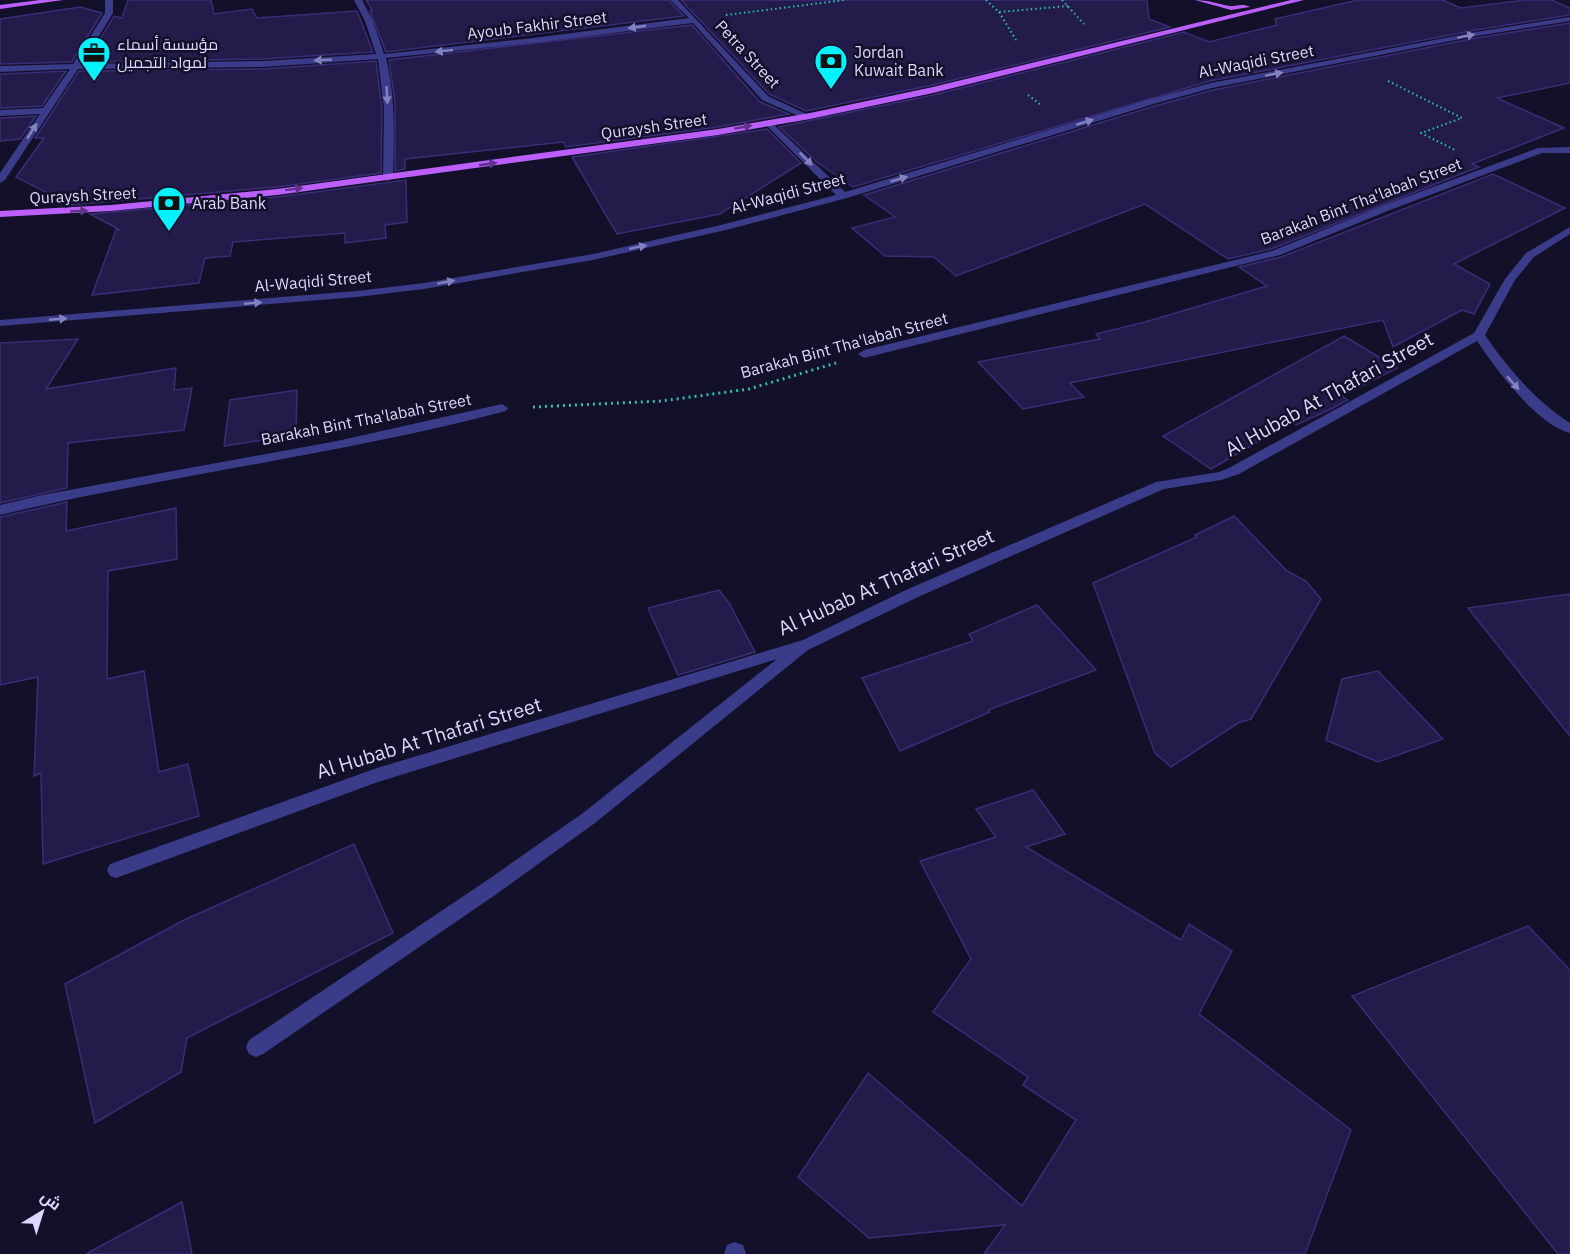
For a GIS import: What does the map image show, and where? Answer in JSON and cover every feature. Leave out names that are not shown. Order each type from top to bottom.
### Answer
[{"type":"main road","points":[[0,7],[58,0]]},
{"type":"main road","points":[[1199,0],[1231,8],[1275,6]]},
{"type":"main road","name":"Quraysh Street","points":[[0,214],[77,212],[170,204],[388,178],[808,117],[998,74],[1300,0]]},
{"type":"street","points":[[0,180],[45,111],[78,66],[105,21],[111,5],[109,0]]},
{"type":"street","points":[[358,0],[378,39],[387,80],[388,178]]},
{"type":"street","name":"Petra Street","points":[[674,0],[765,98],[808,117]]},
{"type":"street","name":"Al-Waqidi Street","points":[[0,323],[357,294],[424,286],[592,256],[726,227],[843,196],[1070,126],[1211,86],[1476,34],[1570,19]]},
{"type":"street","name":"Ayoub Fakhir Street","points":[[0,69],[262,64],[382,56],[522,42],[695,20]]},
{"type":"street","points":[[0,113],[45,111]]},
{"type":"street","points":[[769,123],[843,196]]},
{"type":"street","name":"Barakah Bint Tha'labah Street","points":[[864,354],[1276,253],[1541,150],[1570,150]]},
{"type":"street","points":[[1570,230],[1530,255],[1510,279],[1479,335],[1507,376],[1522,392],[1570,429]]},
{"type":"street","name":"Al Hubab At Thafari Street","points":[[116,870],[377,775],[808,644],[923,589],[1161,485],[1221,476],[1234,471],[1479,335]]},
{"type":"street","name":"Barakah Bint Tha'labah Street","points":[[0,510],[59,495],[158,475],[337,445],[502,408]]},
{"type":"street","points":[[256,1047],[492,887],[589,818],[808,644]]},
{"type":"path","points":[[695,20],[845,0]]},
{"type":"path","points":[[986,0],[999,12],[1068,6]]},
{"type":"path","points":[[1347,60],[1462,118],[1421,133],[1492,169]]},
{"type":"path","points":[[998,74],[1070,126]]},
{"type":"path","name":"Barakah Bint Tha'labah Street","points":[[502,408],[662,401],[749,389],[864,354]]},
{"type":"building","points":[[128,0],[211,0],[214,14],[252,9],[257,18],[357,11],[373,52],[263,59],[86,62],[114,16],[122,18]]},
{"type":"building","points":[[366,0],[668,0],[684,16],[386,52],[370,11],[372,10]]},
{"type":"building","points":[[681,0],[1147,0],[1149,19],[1170,27],[933,85],[806,111],[769,94]]},
{"type":"building","points":[[1358,0],[1442,0],[1461,8],[1525,0],[1552,0],[1570,8],[1570,15],[1476,30],[1210,81],[853,187],[818,163],[779,127],[933,95],[1184,32],[1209,42],[1277,25],[1275,19]]},
{"type":"building","points":[[80,7],[102,13],[72,62],[0,64],[0,19]]},
{"type":"building","points":[[1570,23],[1570,83],[1497,98],[1564,128],[1472,164],[1479,167],[1271,249],[1228,259],[1145,204],[956,276],[934,257],[885,256],[852,228],[895,217],[864,195],[1158,105],[1213,90],[1476,38]]},
{"type":"building","points":[[692,25],[760,102],[789,114],[718,127],[566,147],[563,142],[405,159],[405,169],[395,171],[395,103],[389,60]]},
{"type":"building","points":[[376,61],[382,109],[381,173],[277,187],[71,205],[16,177],[44,138],[35,138],[79,71],[263,69]]},
{"type":"building","points":[[66,71],[42,106],[0,108],[0,74]]},
{"type":"building","points":[[36,116],[20,139],[0,141],[0,118]]},
{"type":"building","points":[[767,129],[801,163],[720,214],[617,234],[572,157]]},
{"type":"building","points":[[1493,174],[1565,208],[1454,264],[1490,284],[1474,314],[1462,310],[1393,347],[1383,320],[1070,383],[1084,397],[1023,409],[978,362],[1100,339],[1096,334],[1267,286],[1239,267],[1281,257]]},
{"type":"building","points":[[406,180],[407,222],[385,225],[386,238],[345,243],[345,233],[233,242],[230,256],[205,258],[199,283],[92,295],[116,230],[120,230],[90,214],[277,197]]},
{"type":"building","points":[[1344,336],[1397,368],[1342,396],[1348,400],[1296,425],[1292,422],[1211,469],[1163,436]]},
{"type":"building","points":[[78,339],[46,389],[176,368],[174,390],[192,388],[184,430],[68,443],[67,488],[0,503],[0,343]]},
{"type":"building","points":[[297,390],[296,435],[224,446],[230,400]]},
{"type":"building","points":[[67,502],[66,531],[176,508],[177,559],[108,571],[107,679],[144,671],[159,772],[188,764],[199,816],[43,864],[41,773],[34,776],[38,677],[0,685],[0,517]]},
{"type":"building","points":[[1234,516],[1287,571],[1306,581],[1321,599],[1251,719],[1238,723],[1171,767],[1155,753],[1093,583],[1197,537],[1195,535]]},
{"type":"building","points":[[719,590],[729,603],[755,652],[678,675],[648,608]]},
{"type":"building","points":[[1570,594],[1570,736],[1468,608]]},
{"type":"building","points":[[1037,605],[1096,670],[988,710],[990,712],[900,751],[862,678],[973,641],[969,634]]},
{"type":"building","points":[[1378,671],[1443,739],[1378,762],[1326,740],[1342,679]]},
{"type":"building","points":[[1033,790],[1065,834],[1026,847],[1181,940],[1189,924],[1232,951],[1199,1014],[1351,1130],[1305,1254],[984,1254],[1005,1225],[869,1238],[798,1177],[868,1073],[1022,1206],[1076,1120],[1023,1085],[1028,1077],[933,1012],[971,959],[920,861],[996,837],[976,809]]},
{"type":"building","points":[[354,844],[393,933],[187,1038],[181,1072],[95,1123],[65,984],[184,920]]},
{"type":"building","points":[[1528,926],[1570,970],[1570,1254],[1558,1254],[1352,996]]},
{"type":"building","points":[[182,1202],[192,1254],[86,1254]]},
{"type":"place","name":"مؤسسة أسماء لمواد التجميل","points":[[94,82]]},
{"type":"place","name":"Jordan Kuwait Bank","points":[[831,90]]},
{"type":"place","name":"Arab Bank","points":[[169,232]]}]
